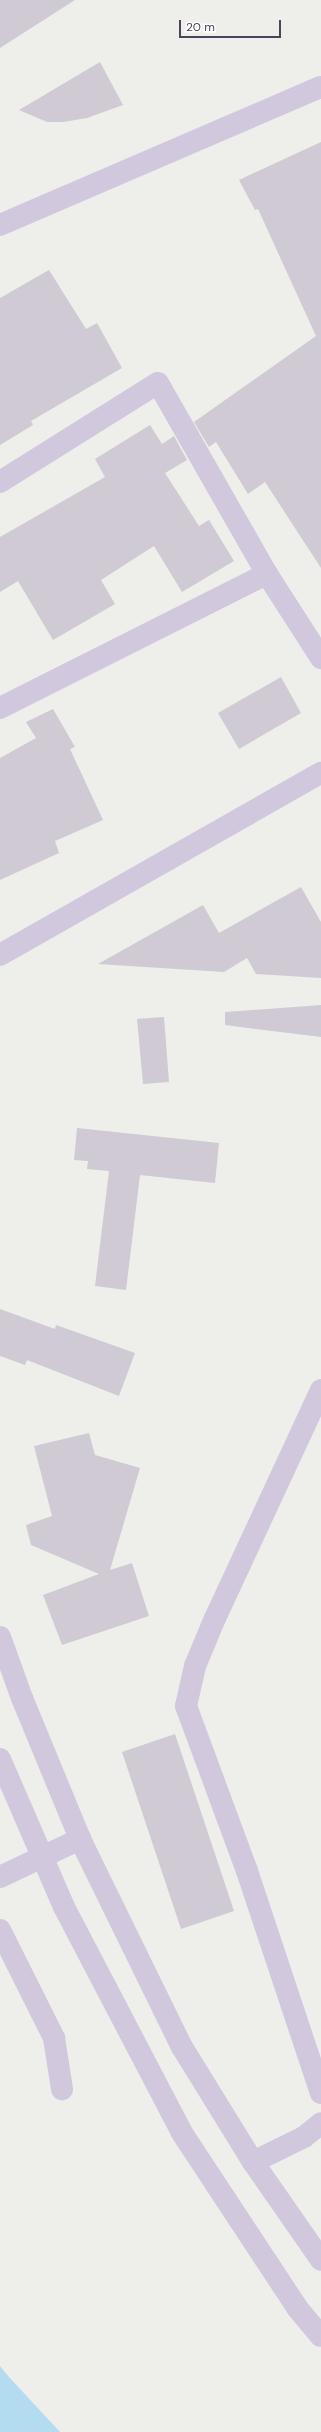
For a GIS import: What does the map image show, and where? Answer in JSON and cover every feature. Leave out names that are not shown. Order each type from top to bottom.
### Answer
[{"type":"street","points":[[2,218],[321,87]]},
{"type":"street","points":[[0,482],[158,383],[267,574],[321,658]]},
{"type":"street","points":[[0,708],[267,574]]},
{"type":"street","points":[[1,952],[321,773]]},
{"type":"street","points":[[321,1390],[215,1618],[195,1666],[186,1706],[247,1871],[321,2093]]},
{"type":"street","points":[[0,1637],[22,1698],[80,1839],[182,2047],[253,2162],[321,2260]]},
{"type":"street","points":[[0,1760],[64,1907],[182,2133],[298,2308],[321,2336]]},
{"type":"street","points":[[0,1877],[80,1839]]},
{"type":"street","points":[[0,1930],[54,2038],[62,2089]]},
{"type":"street","points":[[253,2162],[304,2137],[321,2123]]},
{"type":"shaded area","points":[[0,2366],[9,2377],[60,2432],[0,2432]]},
{"type":"building","points":[[0,0],[75,0],[0,48]]},
{"type":"building","points":[[100,62],[123,105],[87,118],[63,122],[47,122],[19,110]]},
{"type":"building","points":[[321,142],[321,568],[265,482],[248,494],[216,442],[209,447],[194,422],[316,336],[258,209],[255,210],[239,180]]},
{"type":"building","points":[[49,270],[86,329],[97,323],[122,368],[31,421],[33,425],[0,445],[0,298]]},
{"type":"building","points":[[150,425],[162,444],[174,436],[187,460],[165,473],[199,526],[209,520],[234,561],[182,592],[154,546],[101,580],[115,604],[53,640],[18,581],[0,592],[0,537],[105,477],[95,459]]},
{"type":"building","points":[[281,677],[301,713],[239,749],[218,713]]},
{"type":"building","points":[[53,709],[75,747],[70,749],[103,820],[55,841],[59,853],[0,880],[0,758],[36,738],[26,722]]},
{"type":"building","points":[[301,887],[321,922],[321,978],[256,974],[247,958],[224,972],[98,964],[203,905],[219,933]]},
{"type":"building","points":[[321,1005],[321,1037],[225,1025],[225,1012]]},
{"type":"building","points":[[164,1017],[169,1082],[143,1084],[137,1019]]},
{"type":"building","points":[[77,1128],[219,1143],[215,1183],[140,1175],[126,1290],[95,1286],[109,1171],[87,1169],[88,1161],[74,1160]]},
{"type":"building","points":[[0,1309],[55,1329],[56,1325],[135,1353],[119,1396],[27,1360],[25,1365],[0,1356]]},
{"type":"building","points":[[89,1433],[95,1455],[140,1468],[110,1570],[132,1563],[149,1616],[62,1645],[43,1595],[99,1574],[31,1545],[26,1525],[52,1516],[34,1446]]},
{"type":"building","points":[[175,1734],[234,1911],[181,1929],[122,1752]]}]
